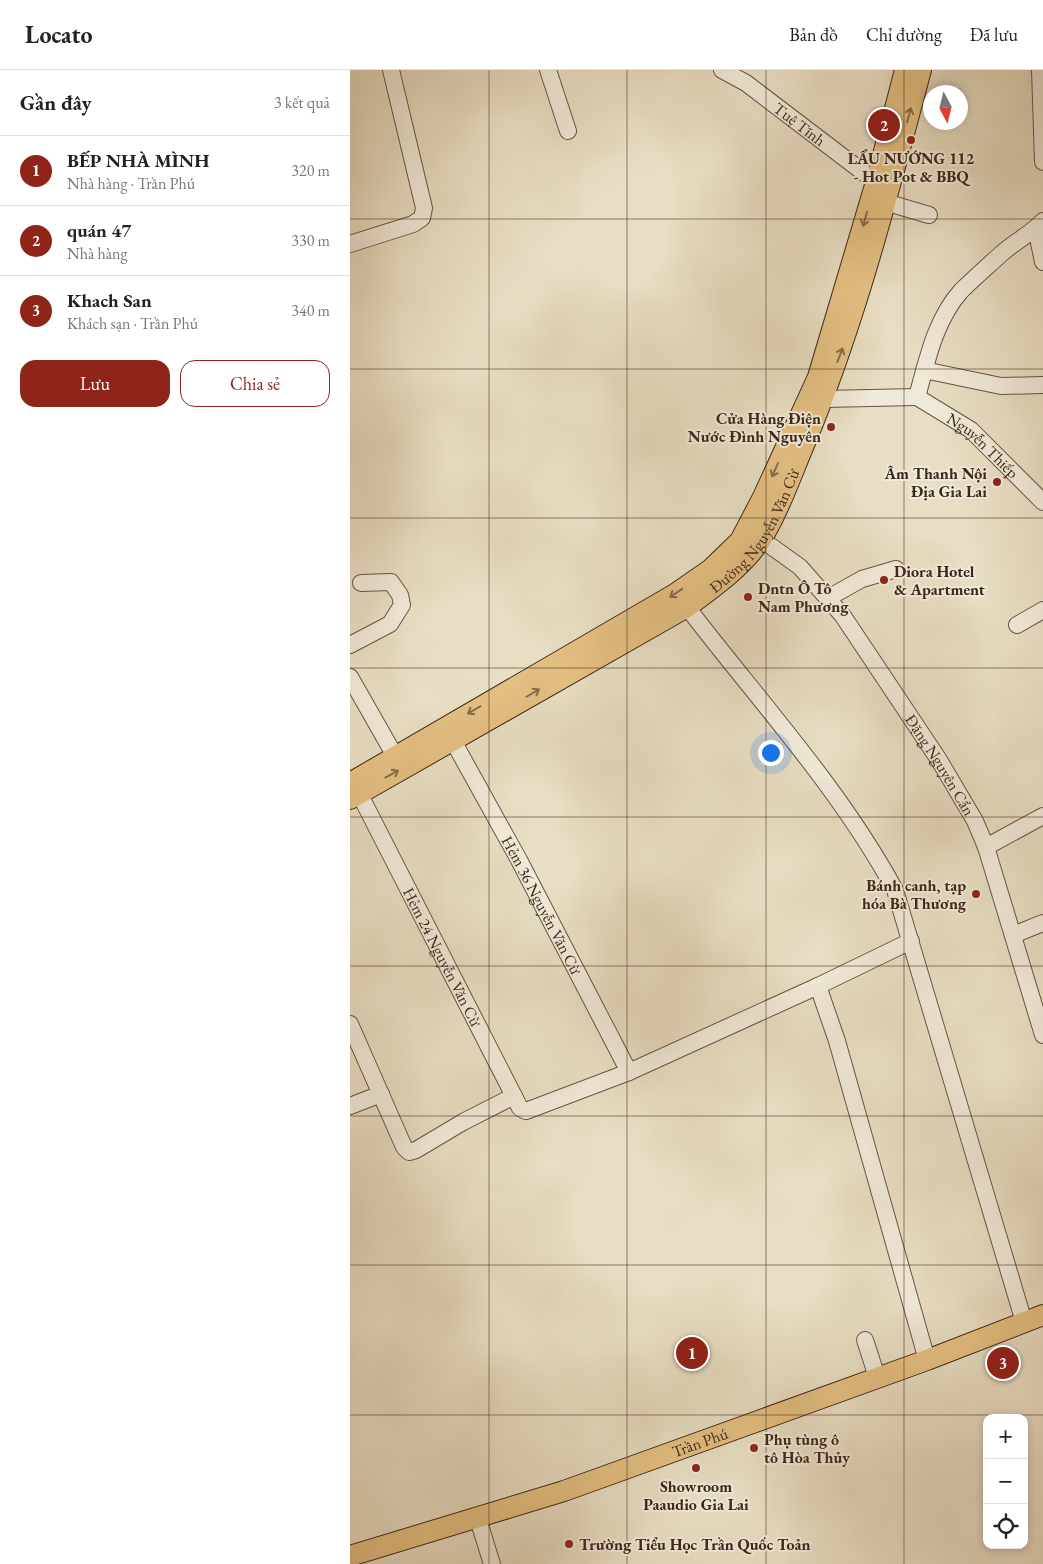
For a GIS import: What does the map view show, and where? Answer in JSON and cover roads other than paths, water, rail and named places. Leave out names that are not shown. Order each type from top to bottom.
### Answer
[{"type":"main road","name":"Đường Nguyễn Văn Cừ","points":[[353,792],[395,756],[602,645],[686,607],[732,571],[761,538],[824,399],[843,347],[884,190],[905,70]]},
{"type":"main road","name":"Đường Nguyễn Văn Cừ","points":[[353,792],[452,739],[602,645],[710,569],[740,540],[818,377],[884,190],[921,70]]},
{"type":"main road","name":"Trần Phú","points":[[350,1556],[564,1491],[926,1360],[1043,1315]]},
{"type":"street","points":[[350,244],[413,224],[422,218],[424,208],[391,70]]},
{"type":"street","points":[[548,70],[568,131]]},
{"type":"street","name":"Tuệ Tĩnh","points":[[722,70],[750,76],[884,190]]},
{"type":"street","points":[[1040,70],[1043,162]]},
{"type":"street","points":[[884,190],[929,215]]},
{"type":"street","points":[[824,399],[917,398],[938,328],[960,292],[1002,252],[1040,229],[1043,262]]},
{"type":"street","points":[[924,370],[1001,386],[1043,385]]},
{"type":"street","name":"Nguyễn Thiếp","points":[[917,398],[971,430],[1043,502]]},
{"type":"street","name":"Đặng Nguyên Cẩn","points":[[761,538],[800,567],[828,598],[939,760],[975,821],[986,847],[1043,1035]]},
{"type":"street","points":[[828,598],[862,578],[896,569]]},
{"type":"street","points":[[350,645],[390,624],[402,605],[400,595],[391,582],[361,583]]},
{"type":"street","points":[[686,607],[731,665],[783,726],[878,860],[896,890],[1024,1322]]},
{"type":"street","points":[[1017,625],[1043,610]]},
{"type":"street","points":[[350,677],[395,756]]},
{"type":"street","name":"Hẻm 36 Nguyễn Văn Cừ","points":[[452,739],[519,860],[629,1072]]},
{"type":"street","name":"Hẻm 24 Nguyễn Văn Cừ","points":[[353,792],[520,1108],[526,1111],[532,1110],[629,1072]]},
{"type":"street","points":[[986,847],[1043,816]]},
{"type":"street","points":[[1013,935],[1043,923]]},
{"type":"street","points":[[629,1072],[818,986],[911,941]]},
{"type":"street","points":[[818,986],[838,1041],[926,1360]]},
{"type":"street","points":[[350,1024],[404,1147],[409,1152],[416,1150],[463,1122],[514,1096]]},
{"type":"street","points":[[350,1106],[381,1094]]},
{"type":"street","points":[[864,1340],[877,1378]]},
{"type":"street","points":[[478,1518],[492,1564]]},
{"type":"place","name":"quán 47","points":[[884,125]]},
{"type":"place","name":"LẨU NƯỚNG 112 - Hot Pot & BBQ","points":[[911,140]]},
{"type":"place","name":"Cửa Hàng Điện Nước Đình Nguyên","points":[[831,427]]},
{"type":"place","name":"Âm Thanh Nội Địa Gia Lai","points":[[997,482]]},
{"type":"place","name":"Diora Hotel & Apartment","points":[[884,580]]},
{"type":"place","name":"Dntn Ô Tô Nam Phương","points":[[748,597]]},
{"type":"place","name":"Bánh canh, tạp hóa Bà Thương","points":[[976,894]]},
{"type":"place","name":"BẾP NHÀ MÌNH","points":[[692,1353]]},
{"type":"place","name":"Khach San","points":[[1003,1363]]},
{"type":"place","name":"Phụ tùng ô tô Hòa Thủy","points":[[754,1448]]},
{"type":"place","name":"Showroom Paaudio Gia Lai","points":[[696,1468]]},
{"type":"place","name":"Trường Tiểu Học Trần Quốc Toản","points":[[569,1544]]}]
